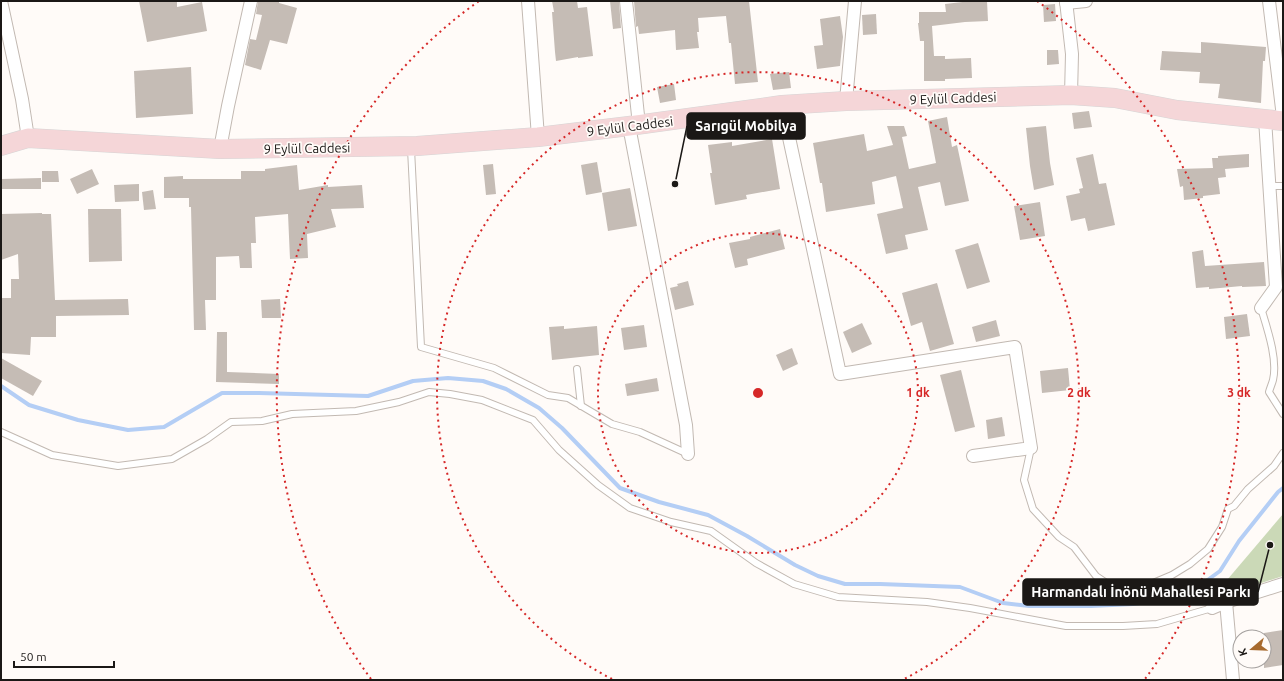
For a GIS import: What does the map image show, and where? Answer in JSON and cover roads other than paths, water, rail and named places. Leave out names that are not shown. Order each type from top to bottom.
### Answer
[{"type":"main road","name":"9 Eylül Caddesi","points":[[1,146],[28,138],[220,149],[410,146],[538,136],[634,126],[782,105],[846,101],[1071,95],[1115,98],[1177,110],[1277,119]]},
{"type":"street","points":[[1,1],[22,99],[28,138]]},
{"type":"street","points":[[220,149],[251,1]]},
{"type":"street","points":[[528,1],[538,136]]},
{"type":"street","points":[[626,1],[634,126],[686,425],[688,454]]},
{"type":"street","points":[[846,101],[855,1]]},
{"type":"street","points":[[1071,95],[1072,54],[1066,2],[1086,1]]},
{"type":"street","points":[[1261,308],[1276,287],[1269,186],[1277,119],[1269,1]]},
{"type":"street","points":[[782,105],[840,374],[1015,347],[1031,448],[973,456]]},
{"type":"street","points":[[1212,608],[1226,602],[1283,584]]},
{"type":"street","points":[[1226,602],[1233,680]]},
{"type":"lane","points":[[410,146],[421,347],[494,368],[548,395],[568,398],[612,424],[640,432],[688,454]]},
{"type":"lane","points":[[1269,186],[1283,186]]},
{"type":"lane","points":[[1261,308],[1272,344],[1274,369],[1273,380],[1269,392],[1283,414]]},
{"type":"lane","points":[[577,369],[582,406]]},
{"type":"lane","points":[[1,432],[52,455],[118,466],[172,459],[231,422],[262,421],[292,414],[356,411],[399,402],[429,392],[450,394],[482,400],[533,420],[559,450],[598,485],[630,508],[671,522],[711,531],[756,563],[794,584],[838,597],[927,602],[970,608],[1066,626],[1123,626],[1157,624],[1212,608]]},
{"type":"lane","points":[[1031,448],[1024,480],[1033,509],[1059,537],[1074,547],[1096,576],[1111,586],[1153,584],[1190,564],[1208,549],[1222,528],[1228,509],[1234,506],[1248,489],[1274,466],[1283,453]]},
{"type":"waterway","points":[[1,386],[29,405],[78,420],[128,430],[164,427],[222,393],[368,396],[413,381],[448,378],[483,381],[506,389],[539,408],[562,428],[620,488],[659,502],[708,515],[747,536],[795,565],[818,576],[845,584],[960,587],[1003,603],[1029,606],[1133,604],[1162,600],[1198,587],[1220,571],[1239,541],[1278,492],[1283,488]]},
{"type":"place","name":"Sarıgül Mobilya","points":[[675,184]]},
{"type":"place","name":"Harmandalı İnönü Mahallesi Parkı","points":[[1270,545]]}]
